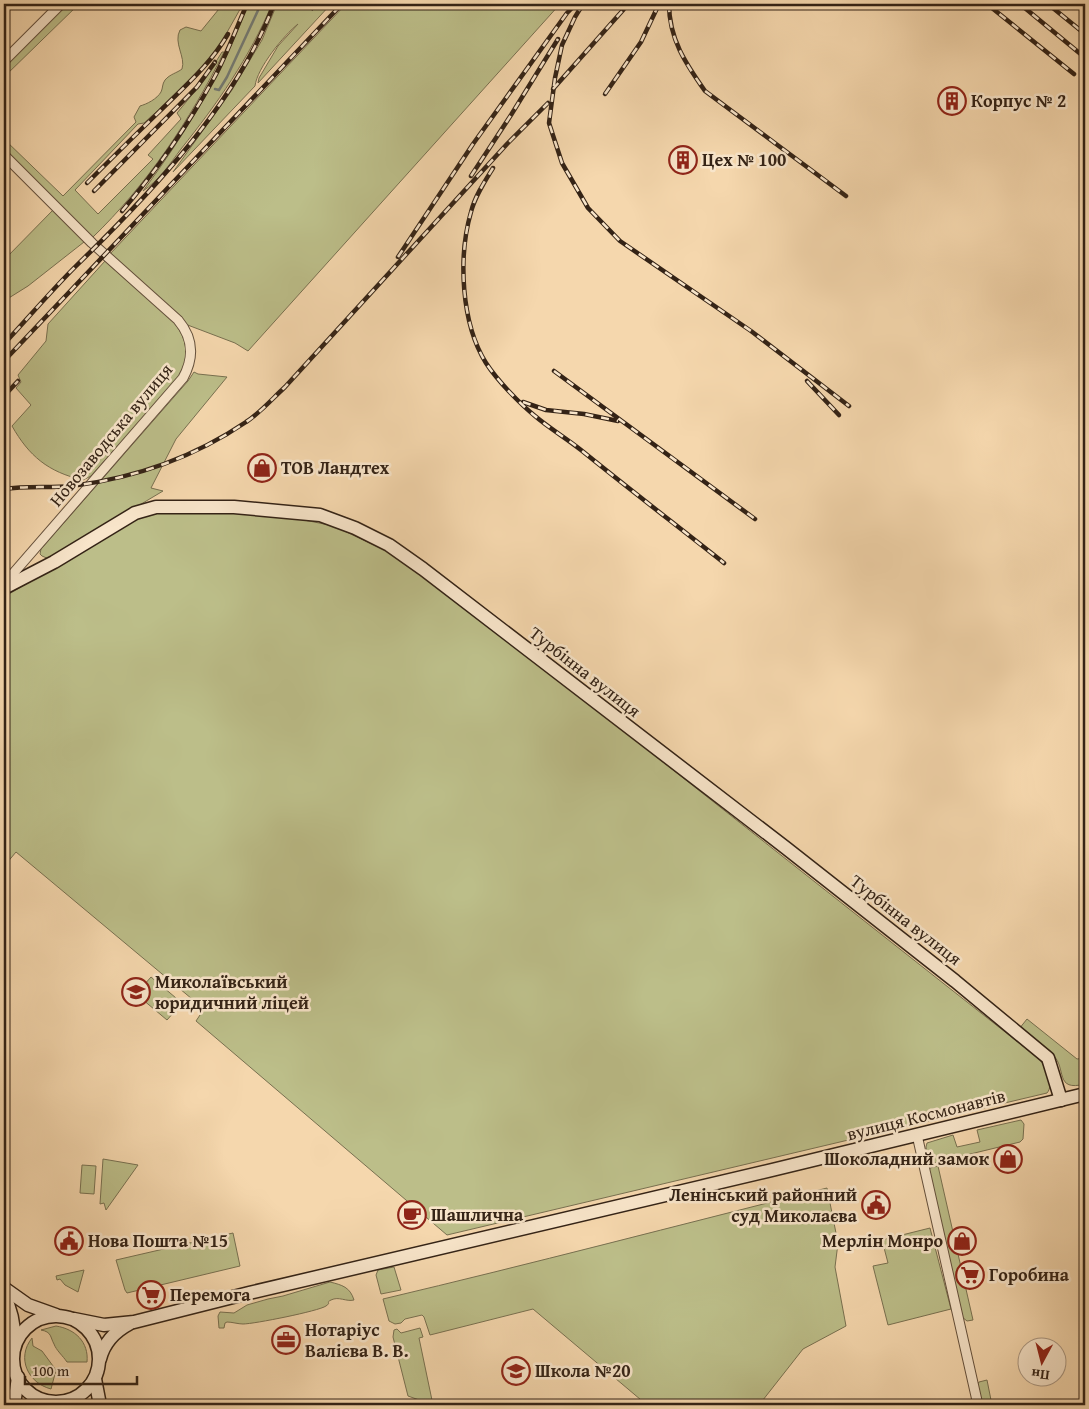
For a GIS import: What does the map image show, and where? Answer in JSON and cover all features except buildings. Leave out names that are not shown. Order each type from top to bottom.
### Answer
[{"type":"main road","name":"Турбінна вулиця","points":[[4,586],[54,562],[135,513],[156,506],[234,507],[320,515],[355,528],[389,546],[423,569],[786,848],[955,981],[1048,1058],[1061,1100]]},
{"type":"main road","name":"вулиця Космонавтів","points":[[74,1319],[104,1325],[134,1322],[249,1292],[1085,1094]]},
{"type":"main road","points":[[4,1288],[28,1305],[58,1316],[74,1319],[93,1336],[98,1347],[100,1359],[95,1379],[89,1387],[81,1394],[58,1402],[38,1405]]},
{"type":"main road","points":[[4,1295],[12,1314],[14,1326],[14,1364],[18,1378],[30,1393],[39,1398],[81,1405]]},
{"type":"main road","points":[[14,1350],[22,1333],[30,1325],[40,1319],[58,1316]]},
{"type":"main road","name":"вулиця Космонавтів","points":[[100,1359],[105,1346],[114,1334],[134,1322]]},
{"type":"main road","points":[[14,1405],[18,1378]]},
{"type":"main road","points":[[95,1379],[100,1405]]},
{"type":"street","points":[[4,61],[61,4]]},
{"type":"street","name":"Новозаводська вулиця","points":[[4,155],[92,243],[178,320],[186,333],[192,354],[190,366],[183,378],[4,586]]},
{"type":"street","points":[[917,1135],[978,1405]]},
{"type":"green space","points":[[66,4],[79,4],[4,77],[4,66]]},
{"type":"green space","points":[[223,4],[243,4],[221,43],[197,75],[144,123],[138,124],[75,190],[98,214],[153,159],[148,155],[181,119],[177,113],[205,79],[222,52],[224,52],[197,102],[166,151],[131,196],[92,238],[4,149],[4,139],[63,196],[136,122],[134,117],[140,106],[149,103],[157,97],[165,80],[182,69],[183,64],[178,40],[180,30],[186,27],[201,31]]},
{"type":"green space","points":[[248,4],[272,4],[254,43],[232,80],[164,172],[143,191],[189,124],[215,78]]},
{"type":"green space","points":[[277,4],[316,4],[312,11],[318,4],[331,4],[258,83],[278,46],[298,24],[286,36],[272,52],[266,61],[255,86],[173,172],[232,90],[262,40]]},
{"type":"green space","points":[[346,4],[560,4],[248,351],[235,343],[185,324],[109,255]]},
{"type":"green space","points":[[54,209],[84,242],[28,286],[4,301],[4,260]]},
{"type":"green space","points":[[105,261],[173,321],[180,330],[184,340],[186,351],[185,363],[180,376],[91,476],[83,480],[71,477],[41,461],[25,446],[12,426],[31,405],[16,388],[21,382],[18,375],[46,341],[48,324]]},
{"type":"green space","points":[[194,372],[227,377],[176,439],[151,488],[163,491],[49,559],[42,556],[40,554],[41,549]]},
{"type":"green space","points":[[156,512],[284,516],[334,526],[389,552],[421,571],[1038,1058],[1050,1080],[1047,1093],[447,1235],[196,1021],[204,1009],[16,852],[6,864],[4,862],[4,599],[9,594],[137,518]]},
{"type":"green space","points":[[151,977],[182,1003],[167,1020],[136,994]]},
{"type":"green space","points":[[1027,1019],[1077,1059],[1085,1058],[1085,1084],[1075,1086],[1065,1082],[1060,1066],[1053,1055],[1019,1029]]},
{"type":"green space","points":[[1021,1120],[1024,1124],[1023,1139],[1020,1142],[929,1164],[927,1143],[953,1135],[957,1147],[980,1142],[977,1130]]},
{"type":"green space","points":[[103,1159],[138,1165],[106,1210],[104,1203],[100,1204]]},
{"type":"green space","points":[[82,1165],[96,1166],[94,1194],[80,1193]]},
{"type":"green space","points":[[938,1166],[973,1320],[967,1321],[962,1317],[929,1170]]},
{"type":"green space","points":[[827,1188],[838,1243],[835,1267],[846,1326],[803,1349],[759,1405],[647,1405],[533,1309],[430,1335],[422,1315],[405,1319],[401,1323],[395,1324],[389,1321],[383,1299]]},
{"type":"green space","points":[[930,1228],[951,1309],[888,1325],[873,1266],[888,1263],[882,1240]]},
{"type":"green space","points":[[233,1233],[240,1266],[127,1293],[125,1290],[116,1260]]},
{"type":"green space","points":[[394,1267],[401,1290],[381,1294],[376,1275],[378,1270]]},
{"type":"green space","points":[[84,1270],[78,1292],[65,1285],[60,1279],[57,1280],[56,1276]]},
{"type":"green space","points":[[330,1282],[345,1287],[354,1300],[334,1299],[326,1306],[312,1311],[249,1323],[227,1322],[224,1328],[219,1328],[218,1316],[220,1312],[234,1313],[247,1305]]},
{"type":"green space","points":[[56,1326],[75,1333],[86,1348],[87,1362],[67,1362],[56,1349],[49,1333],[41,1330]]},
{"type":"green space","points":[[420,1328],[423,1337],[419,1338],[433,1405],[408,1396],[393,1337],[394,1330],[397,1329],[401,1333]]},
{"type":"green space","points":[[32,1338],[33,1346],[42,1351],[56,1370],[51,1389],[36,1381],[27,1369],[25,1354]]},
{"type":"green space","points":[[987,1380],[992,1405],[982,1405],[977,1385],[979,1382]]},
{"type":"waterway","points":[[215,89],[219,90],[227,77],[261,4]]},
{"type":"railway","points":[[122,211],[160,163],[194,113],[219,69],[247,4]]},
{"type":"railway","points":[[4,344],[67,275],[105,238],[162,177],[189,145],[215,111],[238,76],[258,41],[274,4]]},
{"type":"railway","points":[[4,361],[342,4]]},
{"type":"railway","points":[[398,257],[473,144],[567,13],[576,4]]},
{"type":"railway","points":[[583,4],[562,45],[549,123],[562,163],[588,208],[620,241],[751,331],[849,406]]},
{"type":"railway","points":[[605,94],[641,42],[659,4]]},
{"type":"railway","points":[[669,4],[675,40],[685,61],[705,91],[846,196]]},
{"type":"railway","points":[[987,4],[1074,74]]},
{"type":"railway","points":[[1020,4],[1083,56]]},
{"type":"railway","points":[[1048,4],[1085,34]]},
{"type":"railway","points":[[553,89],[624,9]]},
{"type":"railway","points":[[87,183],[197,75],[228,34]]},
{"type":"railway","points":[[471,176],[558,39]]},
{"type":"railway","points":[[94,191],[197,87],[215,62]]},
{"type":"railway","points":[[4,489],[72,486],[141,472],[205,446],[226,435],[251,418],[285,387],[507,144],[548,103]]},
{"type":"railway","points":[[493,168],[478,194],[471,212],[464,249],[463,269],[464,289],[471,329],[486,363],[496,377],[535,416],[724,563]]},
{"type":"railway","points":[[554,371],[755,519]]},
{"type":"railway","points":[[4,396],[18,381]]},
{"type":"railway","points":[[807,381],[839,415]]},
{"type":"railway","points":[[523,402],[546,410],[584,414],[618,421]]},
{"type":"place","name":"Корпус № 2","points":[[952,101]]},
{"type":"place","name":"Цех № 100","points":[[683,160]]},
{"type":"place","name":"ТОВ Ландтех","points":[[262,468]]},
{"type":"place","name":"Миколаївський юридичний ліцей","points":[[136,992]]},
{"type":"place","name":"Шоколадний замок","points":[[1008,1159]]},
{"type":"place","name":"Ленінський районний суд Миколаєва","points":[[876,1205]]},
{"type":"place","name":"Шашлична","points":[[412,1215]]},
{"type":"place","name":"Нова Пошта №15","points":[[69,1241]]},
{"type":"place","name":"Мерлін Монро","points":[[962,1241]]},
{"type":"place","name":"Горобина","points":[[970,1275]]},
{"type":"place","name":"Перемога","points":[[151,1295]]},
{"type":"place","name":"Нотаріус Валієва В. В.","points":[[286,1340]]},
{"type":"place","name":"Школа №20","points":[[516,1371]]}]
